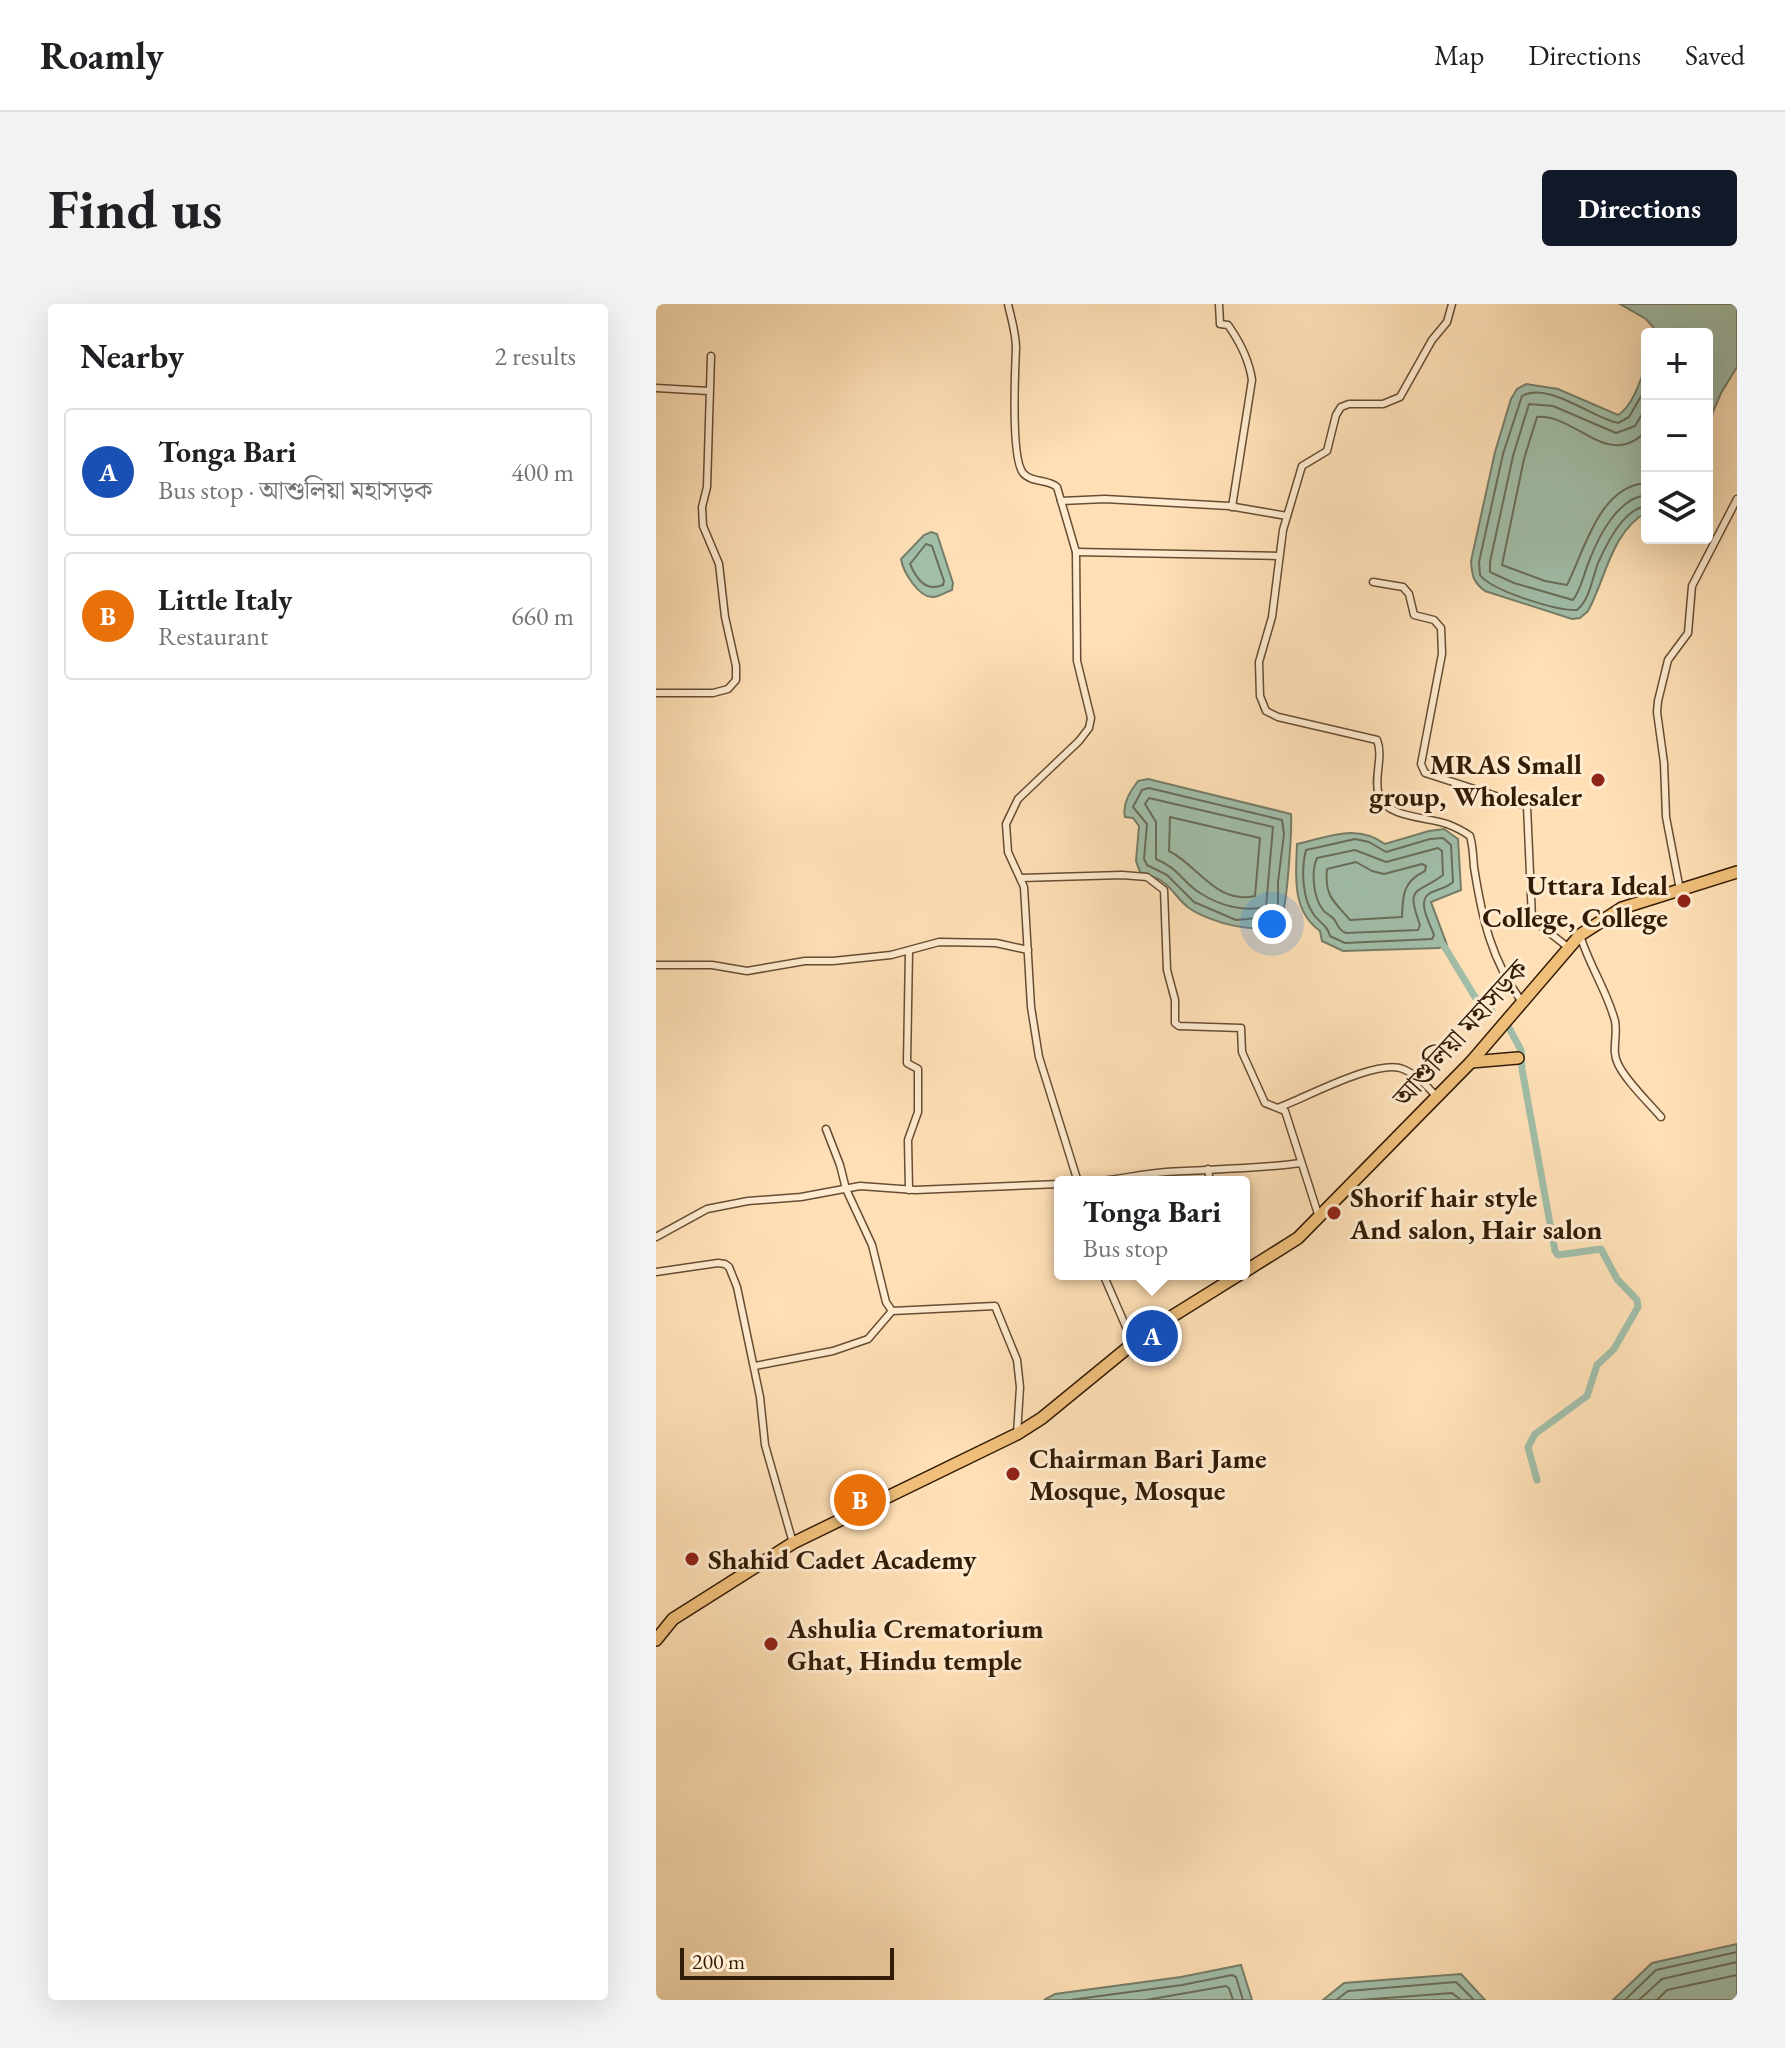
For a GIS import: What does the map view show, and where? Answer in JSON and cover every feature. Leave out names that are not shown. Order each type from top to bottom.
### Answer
[{"type":"highway","name":"আশুলিয়া মহাসড়ক","points":[[1250,1267],[1298,1238],[1319,1217],[1471,1062],[1580,935],[1622,908],[1737,872]]},
{"type":"highway","points":[[1471,1062],[1518,1058]]},
{"type":"highway","name":"আশুলিয়া মহাসড়ক","points":[[656,1640],[673,1619],[793,1543],[1017,1434],[1042,1418],[1133,1343],[1228,1280]]},
{"type":"street","points":[[1008,304],[1016,346],[1013,371],[1018,457],[1021,471],[1027,477],[1052,482],[1057,487],[1076,552],[1077,661],[1091,718],[1089,728],[1079,741],[1018,799],[1006,824],[1008,852],[1024,887],[1031,1007],[1039,1057],[1076,1176]]},
{"type":"street","points":[[1219,304],[1220,324],[1228,325],[1236,335],[1250,364],[1252,380],[1232,507]]},
{"type":"street","points":[[1452,304],[1447,322],[1432,340],[1400,397],[1383,404],[1349,404],[1341,407],[1327,451],[1302,466],[1287,516],[1272,617],[1258,668],[1262,706],[1266,711],[1278,717],[1377,740],[1380,751],[1376,772],[1378,793],[1383,804],[1403,813],[1448,824],[1470,836],[1492,951],[1522,1002]]},
{"type":"street","points":[[656,693],[713,693],[728,689],[736,680],[719,564],[703,526],[711,356]]},
{"type":"street","points":[[656,388],[709,391]]},
{"type":"street","points":[[1061,501],[1105,499],[1232,507],[1287,516]]},
{"type":"street","points":[[1680,890],[1666,817],[1658,701],[1668,660],[1688,633],[1692,586],[1737,499]]},
{"type":"street","points":[[1076,552],[1279,556]]},
{"type":"street","points":[[1373,582],[1403,587],[1409,594],[1414,615],[1439,624],[1443,635],[1437,684],[1422,755],[1421,764],[1425,773],[1527,806],[1532,919],[1569,948]]},
{"type":"street","points":[[1021,878],[1122,875],[1147,877],[1159,884],[1164,890],[1167,970],[1175,1000],[1175,1023],[1179,1026],[1239,1026],[1242,1052],[1265,1103],[1285,1111],[1319,1217]]},
{"type":"street","points":[[1580,935],[1615,1022],[1614,1056],[1619,1067],[1661,1117]]},
{"type":"street","points":[[656,965],[712,965],[747,971],[805,961],[856,959],[909,951],[925,944],[965,942],[996,943],[1028,950]]},
{"type":"street","points":[[909,951],[907,1063],[918,1069],[919,1086],[918,1112],[908,1140],[909,1190]]},
{"type":"street","points":[[1279,1108],[1338,1081],[1376,1070],[1401,1067],[1423,1082],[1437,1097]]},
{"type":"street","points":[[826,1129],[846,1189],[872,1245],[886,1302],[892,1311]]},
{"type":"street","points":[[1143,1176],[1301,1163]]},
{"type":"street","points":[[1208,1169],[1209,1176]]},
{"type":"street","points":[[656,1237],[707,1209],[860,1186],[909,1190],[1054,1184]]},
{"type":"street","points":[[656,1272],[718,1263],[729,1267],[737,1287],[755,1366],[765,1445],[793,1543]]},
{"type":"street","points":[[1106,1280],[1133,1343]]},
{"type":"street","points":[[755,1366],[833,1351],[868,1339],[892,1311],[995,1306],[1017,1360],[1020,1387],[1017,1434]]},
{"type":"water","points":[[1620,304],[1737,304],[1737,367],[1713,412],[1713,328],[1654,328],[1646,319]]},
{"type":"water","points":[[1641,378],[1641,516],[1617,543],[1588,611],[1580,618],[1572,619],[1485,591],[1474,578],[1471,561],[1495,452],[1517,389],[1526,384],[1558,389],[1618,415],[1632,399]]},
{"type":"water","points":[[931,532],[937,534],[953,583],[952,590],[933,597],[922,593],[912,583],[901,559],[924,535]]},
{"type":"water","points":[[1148,779],[1291,814],[1287,885],[1281,918],[1262,928],[1222,923],[1197,913],[1163,882],[1140,872],[1136,861],[1139,826],[1133,818],[1125,817],[1125,807],[1138,781]]},
{"type":"water","points":[[1444,829],[1458,839],[1461,890],[1431,902],[1447,945],[1439,948],[1343,951],[1322,941],[1320,931],[1304,913],[1297,891],[1297,844],[1353,833],[1364,834],[1385,844]]},
{"type":"water","points":[[1737,1944],[1737,2000],[1613,2000],[1652,1963]]},
{"type":"water","points":[[1241,1965],[1252,2000],[1044,2000],[1055,1994],[1181,1977]]},
{"type":"water","points":[[1461,1974],[1485,2000],[1323,2000],[1344,1983]]},
{"type":"waterway","points":[[1444,946],[1475,997],[1492,1011]]},
{"type":"waterway","points":[[1508,1026],[1521,1050],[1555,1251],[1558,1255],[1601,1249],[1617,1279],[1637,1300],[1638,1307],[1614,1349],[1597,1365],[1587,1396],[1535,1434],[1528,1447],[1537,1480]]},
{"type":"place","name":"MRAS Small group, Wholesaler","points":[[1598,780]]},
{"type":"place","name":"Uttara Ideal College, College","points":[[1684,901]]},
{"type":"place","name":"Shorif hair style And salon, Hair salon","points":[[1334,1213]]},
{"type":"place","name":"Tonga Bari","points":[[1152,1336]]},
{"type":"place","name":"Chairman Bari Jame Mosque, Mosque","points":[[1013,1474]]},
{"type":"place","name":"Little Italy","points":[[860,1500]]},
{"type":"place","name":"Shahid Cadet Academy","points":[[692,1559]]},
{"type":"place","name":"Ashulia Crematorium Ghat, Hindu temple","points":[[771,1644]]}]
